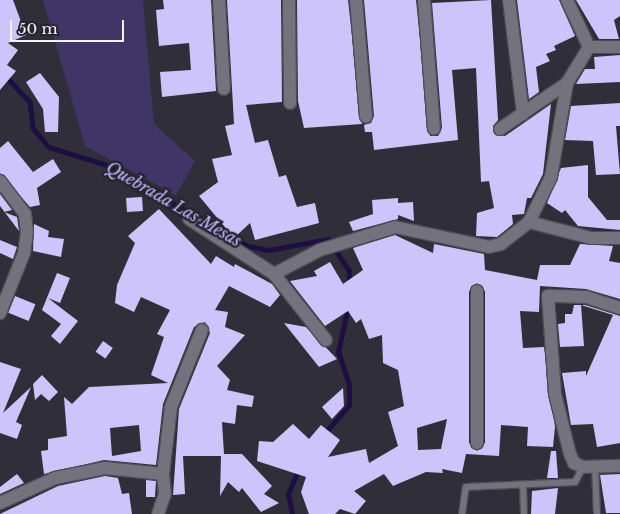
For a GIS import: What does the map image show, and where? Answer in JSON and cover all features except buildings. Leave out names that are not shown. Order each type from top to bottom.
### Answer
[{"type":"street","points":[[219,0],[224,90]]},
{"type":"street","points":[[289,0],[290,103]]},
{"type":"street","points":[[356,0],[366,117]]},
{"type":"street","points":[[424,0],[434,128]]},
{"type":"street","points":[[508,0],[523,114]]},
{"type":"street","points":[[567,0],[589,47]]},
{"type":"street","points":[[589,47],[620,47]]},
{"type":"street","points":[[274,274],[320,250],[396,227],[489,247],[529,222],[551,177],[567,83],[589,47]]},
{"type":"street","points":[[500,129],[567,83]]},
{"type":"street","points":[[0,181],[25,214],[27,232],[0,314]]},
{"type":"street","points":[[189,219],[274,274],[326,340]]},
{"type":"street","points":[[529,222],[591,238],[620,238]]},
{"type":"street","points":[[477,291],[477,443]]},
{"type":"street","points":[[620,308],[586,297],[548,296],[559,422],[574,463],[589,467],[620,466]]},
{"type":"street","points":[[158,514],[165,494],[163,474],[171,407],[202,330]]},
{"type":"street","points":[[0,503],[55,478],[105,468],[163,474]]},
{"type":"lane","points":[[462,514],[466,487],[575,482],[581,479],[589,467]]},
{"type":"lane","points":[[589,467],[597,514]]},
{"type":"lane","points":[[523,485],[524,514]]},
{"type":"shaded area","points":[[43,0],[143,0],[154,124],[195,161],[176,195],[85,146]]},
{"type":"waterway","name":"Quebrada Las Mesas","points":[[0,70],[30,102],[33,128],[49,147],[107,165],[248,246],[269,250],[328,239],[349,270],[350,284]]},
{"type":"waterway","name":"Quebrada Las Mesas","points":[[324,434],[349,405],[349,385],[338,352],[348,307]]},
{"type":"waterway","name":"Quebrada Las Mesas","points":[[292,514],[288,494],[298,470]]}]
